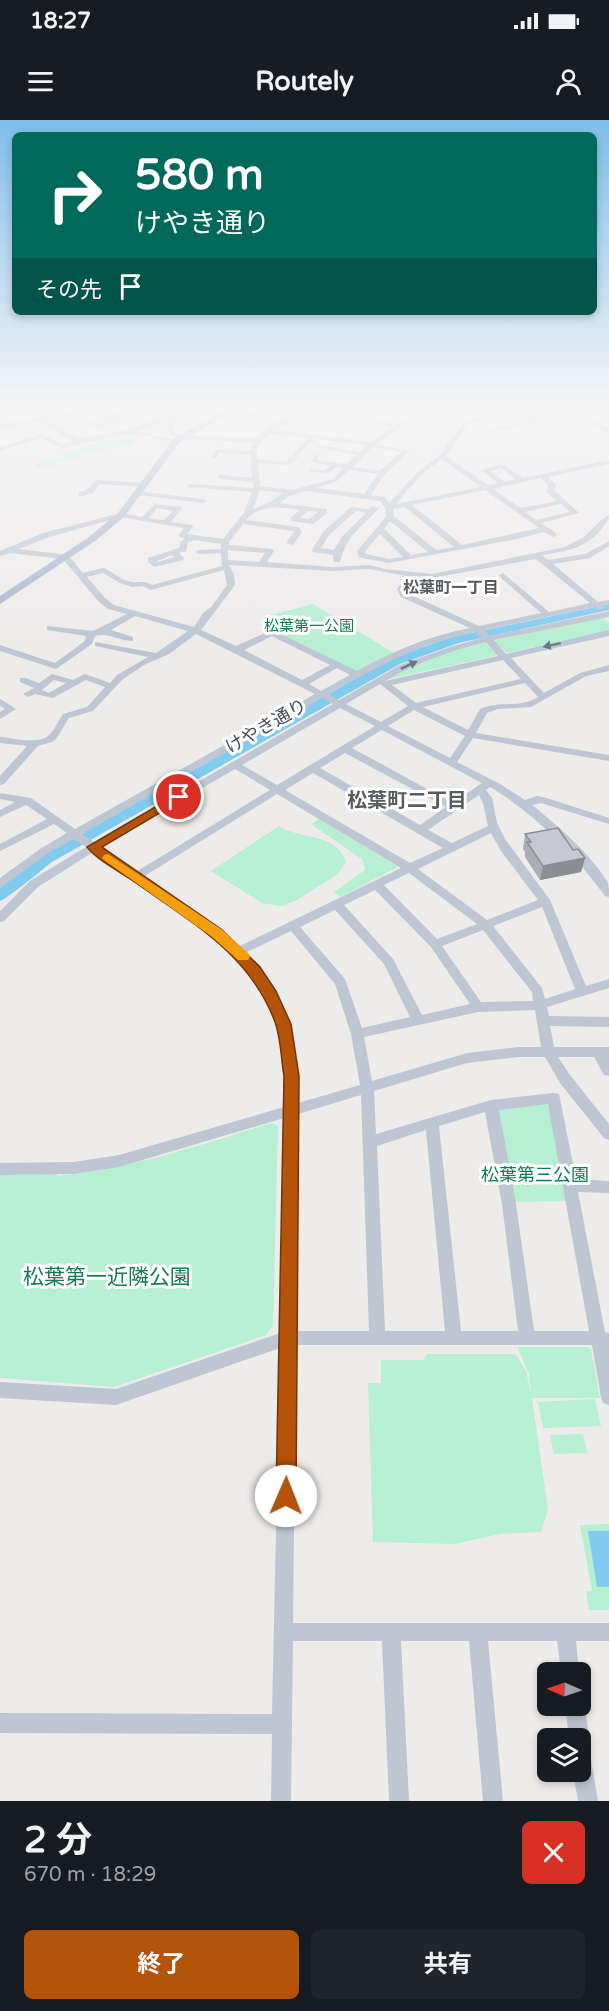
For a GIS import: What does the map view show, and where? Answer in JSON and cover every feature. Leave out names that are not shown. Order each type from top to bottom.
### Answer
[{"type":"main road","points":[[0,601],[101,533],[121,515],[144,484]]},
{"type":"street","points":[[82,495],[90,491],[95,484]]},
{"type":"street","points":[[112,484],[202,501]]},
{"type":"street","points":[[188,484],[187,494],[211,496],[216,488],[256,486]]},
{"type":"street","points":[[250,484],[290,492]]},
{"type":"street","points":[[248,513],[273,504],[290,492],[321,484]]},
{"type":"street","points":[[367,496],[375,484]]},
{"type":"street","points":[[411,484],[389,511],[379,530],[361,551],[362,556],[389,561],[512,538],[545,529],[481,484]]},
{"type":"street","points":[[389,511],[502,484]]},
{"type":"street","points":[[535,522],[575,513],[551,492],[552,484]]},
{"type":"street","points":[[0,740],[36,742],[52,737],[66,716],[87,711],[110,686],[141,663],[159,657],[195,630],[215,608],[231,585],[230,574],[225,564],[225,546],[248,513],[256,486]]},
{"type":"street","points":[[307,489],[382,499],[389,511],[434,553]]},
{"type":"street","points":[[343,568],[335,558],[337,553],[345,540],[382,499]]},
{"type":"street","points":[[519,511],[561,502]]},
{"type":"street","points":[[273,504],[324,511],[310,522],[294,519],[306,509]]},
{"type":"street","points":[[407,505],[460,548]]},
{"type":"street","points":[[144,519],[155,506],[178,509],[166,523]]},
{"type":"street","points":[[337,553],[316,550],[326,534],[354,509],[372,512]]},
{"type":"street","points":[[4,552],[46,535],[121,515],[189,527],[182,536],[225,546],[270,551],[262,564]]},
{"type":"street","points":[[318,516],[340,521]]},
{"type":"street","points":[[81,576],[104,570],[124,583],[134,586],[144,583],[151,588],[225,564],[369,567],[411,574],[440,575],[538,556],[539,553],[561,552],[595,534],[599,524],[609,518]]},
{"type":"street","points":[[241,522],[295,529],[298,532],[290,543]]},
{"type":"street","points":[[379,530],[409,558]]},
{"type":"street","points":[[174,553],[183,549],[185,542],[194,538]]},
{"type":"street","points":[[547,563],[587,556],[609,543]]},
{"type":"street","points":[[199,552],[225,546]]},
{"type":"street","points":[[4,552],[65,557],[103,601],[115,609],[195,630],[452,762],[525,804],[567,839],[583,856],[609,893]]},
{"type":"street","points":[[538,556],[604,611]]},
{"type":"street","points":[[411,574],[401,589],[404,595],[483,633],[543,697]]},
{"type":"street","points":[[504,575],[547,614]]},
{"type":"street","points":[[604,611],[609,602]]},
{"type":"street","points":[[0,884],[27,862],[83,840],[329,698],[483,633],[547,614],[604,611]]},
{"type":"street","points":[[329,698],[356,674],[415,645],[604,611]]},
{"type":"street","points":[[50,628],[91,635],[106,631],[133,614]]},
{"type":"street","points":[[106,631],[130,639]]},
{"type":"street","points":[[235,649],[243,648],[272,633],[356,674]]},
{"type":"street","points":[[329,698],[609,633]]},
{"type":"street","points":[[0,648],[56,666],[89,642],[91,635]]},
{"type":"street","points":[[98,644],[159,657]]},
{"type":"street","points":[[302,684],[337,665]]},
{"type":"street","points":[[452,762],[471,735],[483,711],[488,708],[530,706],[587,672],[609,668]]},
{"type":"street","points":[[34,690],[56,676],[75,683]]},
{"type":"street","points":[[23,680],[34,690],[50,696],[85,677],[110,686]]},
{"type":"street","points":[[135,877],[414,706],[528,680]]},
{"type":"street","points":[[384,684],[414,706],[471,735],[609,758]]},
{"type":"street","name":"けやき通り","points":[[0,918],[83,840],[235,765],[329,698]]},
{"type":"street","points":[[0,702],[10,709],[0,716]]},
{"type":"street","points":[[0,782],[36,742]]},
{"type":"street","points":[[344,748],[453,807]]},
{"type":"street","points":[[235,765],[410,868],[485,924],[538,991],[548,1052],[565,1079],[609,1134]]},
{"type":"street","points":[[312,768],[452,848]]},
{"type":"street","points":[[420,830],[489,783]]},
{"type":"street","points":[[480,790],[489,801],[494,827],[510,858],[533,882],[545,902],[582,991]]},
{"type":"street","points":[[0,796],[27,800],[216,933],[255,971],[268,991],[284,1024],[291,1067],[291,1110],[280,1801]]},
{"type":"street","points":[[0,814],[27,800]]},
{"type":"street","points":[[525,804],[532,800],[543,800],[609,821]]},
{"type":"street","points":[[0,848],[54,819]]},
{"type":"street","points":[[238,952],[494,827]]},
{"type":"street","points":[[377,885],[435,944],[478,1007]]},
{"type":"street","points":[[435,944],[545,902]]},
{"type":"street","points":[[336,904],[389,962],[418,1020]]},
{"type":"street","points":[[293,926],[341,982],[357,1034],[367,1087],[377,1339]]},
{"type":"street","points":[[357,1034],[478,1007],[540,1005],[609,983]]},
{"type":"street","points":[[543,1021],[609,1022]]},
{"type":"street","points":[[0,1169],[74,1168],[111,1163],[149,1154],[467,1058],[548,1052],[603,1052],[609,1071]]},
{"type":"street","points":[[565,1079],[556,1090],[554,1098],[569,1185],[604,1340],[609,1397]]},
{"type":"street","points":[[370,1142],[491,1105],[554,1098]]},
{"type":"street","points":[[491,1105],[509,1203],[527,1339]]},
{"type":"street","points":[[431,1124],[454,1339]]},
{"type":"street","points":[[569,1185],[609,1187]]},
{"type":"street","points":[[0,1390],[116,1397],[288,1338],[604,1340]]},
{"type":"street","points":[[284,1632],[609,1632]]},
{"type":"street","points":[[391,1632],[399,1801]]},
{"type":"street","points":[[478,1632],[493,1801]]},
{"type":"street","points":[[565,1632],[569,1662]]},
{"type":"street","points":[[0,1723],[282,1724]]},
{"type":"street","points":[[585,1782],[588,1801]]},
{"type":"green space","name":"松葉第一公園","points":[[313,604],[394,653],[356,673],[264,627],[272,623],[267,616]]},
{"type":"green space","points":[[602,617],[609,622],[609,631],[507,653],[493,641]]},
{"type":"green space","points":[[485,642],[499,655],[385,680],[426,659]]},
{"type":"green space","points":[[319,819],[398,867],[340,897],[334,892],[365,870],[363,860],[311,824]]},
{"type":"green space","points":[[279,826],[334,845],[346,862],[338,874],[295,901],[282,906],[262,903],[211,871]]},
{"type":"green space","name":"松葉第三公園","points":[[546,1104],[549,1106],[567,1201],[513,1202],[499,1110]]},
{"type":"green space","name":"松葉第一近隣公園","points":[[272,1123],[278,1126],[273,1326],[266,1335],[114,1387],[0,1378],[0,1172],[57,1172],[57,1176],[113,1167],[166,1155]]},
{"type":"green space","points":[[517,1347],[587,1347],[591,1349],[600,1398],[532,1398],[548,1510],[541,1532],[500,1534],[454,1544],[373,1542],[368,1383],[381,1383],[381,1360],[423,1360],[427,1354],[515,1354],[526,1371],[531,1393],[529,1374]]},
{"type":"green space","points":[[595,1399],[601,1426],[543,1428],[538,1402]]},
{"type":"green space","points":[[583,1434],[587,1453],[554,1454],[550,1435]]},
{"type":"green space","points":[[609,1524],[609,1610],[589,1610],[586,1591],[592,1591],[580,1525]]},
{"type":"water","points":[[588,1531],[609,1531],[609,1587],[597,1587]]},
{"type":"building","points":[[558,828],[573,850],[578,849],[585,858],[543,866],[527,842],[531,842],[525,834]]},
{"type":"waterway","points":[[0,896],[8,887],[47,859],[396,661],[456,640],[609,607]]},
{"type":"slow traffic","points":[[108,858],[216,933],[243,957]]},
{"type":"district","name":"松葉町一丁目","points":[[451,587]]},
{"type":"district","name":"松葉町二丁目","points":[[407,800]]},
{"type":"route","points":[[179,797],[93,847],[216,933],[238,952],[255,971],[268,991],[284,1024],[291,1076],[286,1496]]}]
